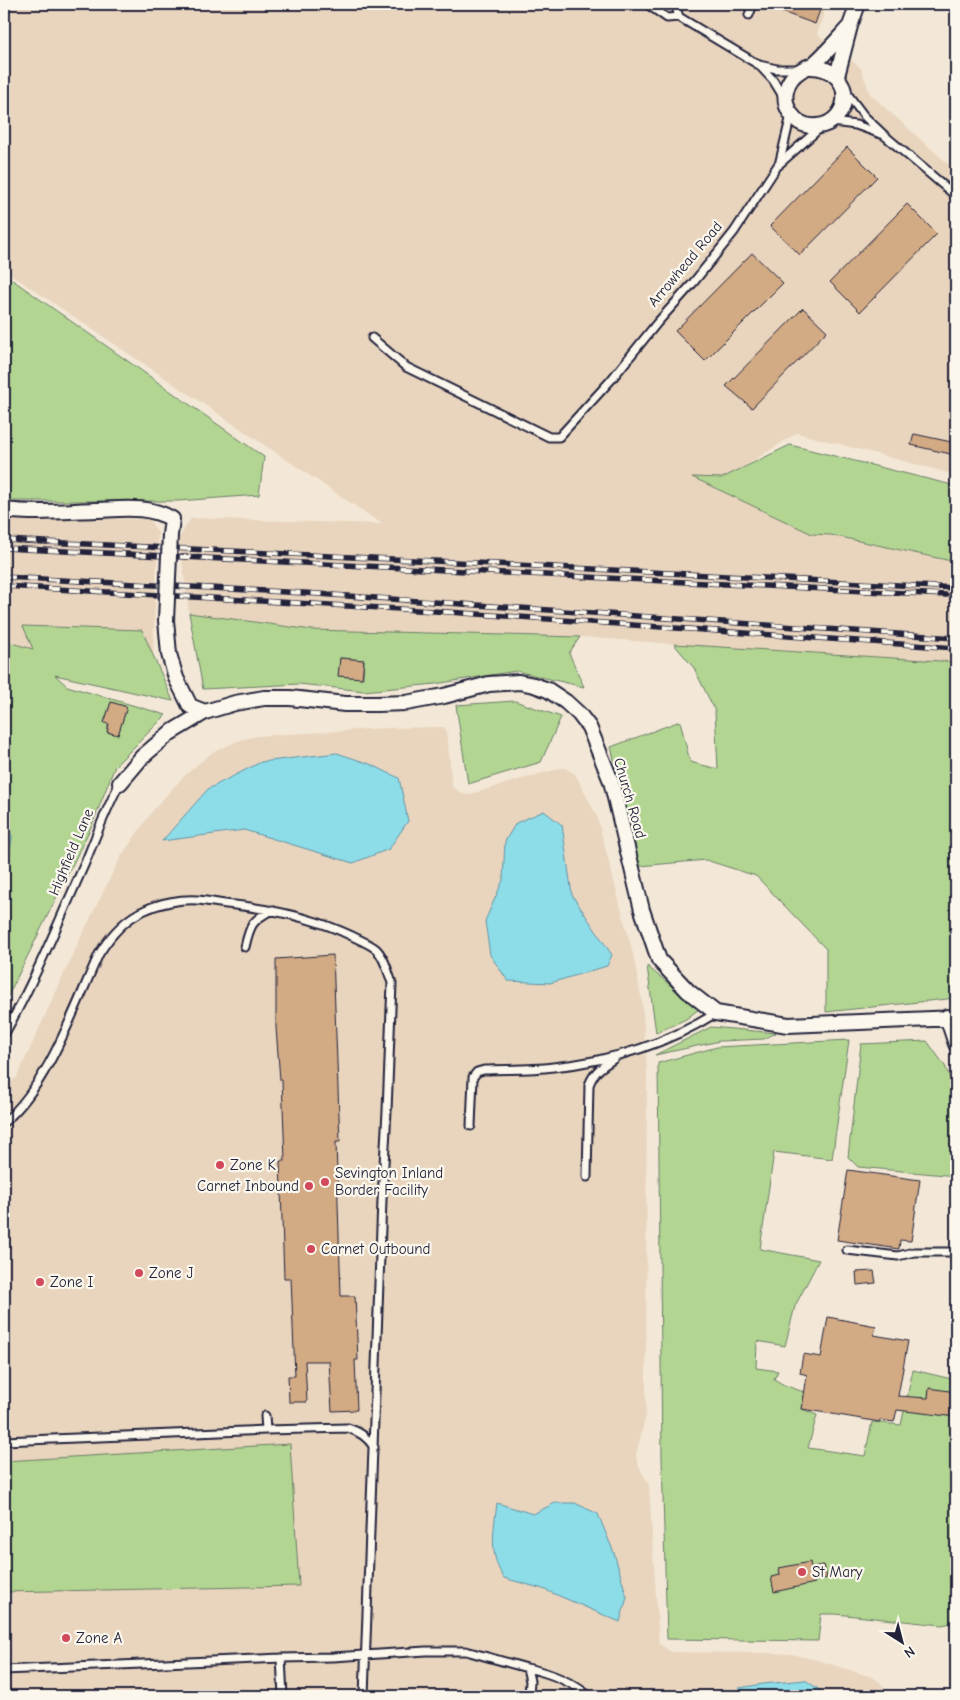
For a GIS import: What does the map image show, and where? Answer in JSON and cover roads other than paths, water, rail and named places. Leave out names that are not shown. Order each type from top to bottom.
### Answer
[{"type":"street","points":[[837,76],[850,26],[858,4]]},
{"type":"street","points":[[806,68],[820,67],[829,70],[837,76],[844,90],[844,106],[839,114],[827,124],[812,126],[802,124],[791,114],[785,101],[785,91],[788,82],[794,75],[827,52],[850,26]]},
{"type":"street","points":[[4,510],[24,512],[140,508],[161,513],[172,519],[166,620],[169,654],[176,678],[190,706],[205,712]]},
{"type":"street","name":"Church Road","points":[[205,712],[234,703],[264,698],[290,698],[345,704],[406,703],[444,696],[489,684],[506,682],[526,683],[548,690],[566,702],[579,714],[595,739],[611,780],[642,910],[659,960],[688,991],[716,1013],[788,1024],[951,1018]]},
{"type":"street","name":"Highfield Lane","points":[[120,783],[142,757],[170,733],[205,712]]},
{"type":"street","points":[[951,1018],[956,1044]]},
{"type":"lane","points":[[647,4],[667,18],[679,17],[759,65],[773,80],[785,101]]},
{"type":"lane","points":[[672,4],[676,7],[679,17]]},
{"type":"lane","points":[[749,15],[753,4]]},
{"type":"lane","points":[[759,65],[777,69],[806,68]]},
{"type":"lane","points":[[844,90],[864,116],[884,135],[956,196]]},
{"type":"lane","name":"Arrowhead Road","points":[[778,165],[791,114]]},
{"type":"lane","points":[[827,124],[856,125],[884,135]]},
{"type":"lane","name":"Arrowhead Road","points":[[372,338],[406,367],[549,437],[559,437],[611,380],[734,232],[778,165],[827,124]]},
{"type":"lane","name":"Highfield Lane","points":[[4,1035],[21,1004],[84,864],[109,803],[120,783]]},
{"type":"lane","points":[[4,1122],[30,1095],[52,1058],[99,954],[109,938],[126,921],[144,910],[168,902],[196,900],[273,910],[298,915],[331,926],[376,949],[386,965],[392,983],[364,1696]]},
{"type":"lane","points":[[246,947],[249,928],[260,916],[273,910]]},
{"type":"lane","points":[[471,1126],[473,1077],[477,1072],[484,1070],[553,1067],[617,1056],[680,1034],[716,1013]]},
{"type":"lane","points":[[587,1177],[589,1085],[592,1076],[599,1068],[617,1056]]},
{"type":"lane","points":[[847,1250],[898,1256],[914,1252],[956,1252]]},
{"type":"lane","points":[[265,1416],[266,1430]]},
{"type":"lane","points":[[4,1441],[348,1428],[367,1437],[374,1447]]},
{"type":"lane","points":[[4,1670],[426,1651],[466,1651],[555,1676],[571,1683],[589,1696]]},
{"type":"lane","points":[[281,1658],[283,1696]]},
{"type":"lane","points":[[528,1668],[530,1681],[529,1696]]},
{"type":"water","points":[[337,753],[370,764],[399,778],[408,821],[389,849],[353,863],[244,830],[162,841],[208,789],[261,762]]},
{"type":"water","points":[[544,811],[562,825],[572,895],[612,955],[607,966],[550,983],[508,981],[490,955],[485,921],[503,880],[505,841],[516,823]]},
{"type":"water","points":[[4,815],[12,837],[4,890]]},
{"type":"water","points":[[497,1503],[533,1514],[555,1503],[575,1503],[598,1514],[614,1553],[627,1597],[620,1622],[543,1589],[504,1578],[496,1560],[493,1542]]},
{"type":"water","points":[[805,1680],[824,1693],[823,1696],[735,1696],[739,1688]]},
{"type":"railway","points":[[4,540],[956,588]]},
{"type":"railway","points":[[4,548],[946,595]]},
{"type":"railway","points":[[4,577],[304,593],[956,638]]},
{"type":"railway","points":[[4,586],[434,611],[956,648]]},
{"type":"place","name":"Zone K","points":[[220,1165]]},
{"type":"place","name":"Sevington Inland Border Facility","points":[[325,1182]]},
{"type":"place","name":"Carnet Inbound","points":[[309,1186]]},
{"type":"place","name":"Carnet Outbound","points":[[311,1249]]},
{"type":"place","name":"Zone J","points":[[139,1273]]},
{"type":"place","name":"Zone I","points":[[40,1282]]},
{"type":"place","name":"St Mary","points":[[802,1572]]},
{"type":"place","name":"Zone A","points":[[66,1638]]}]
